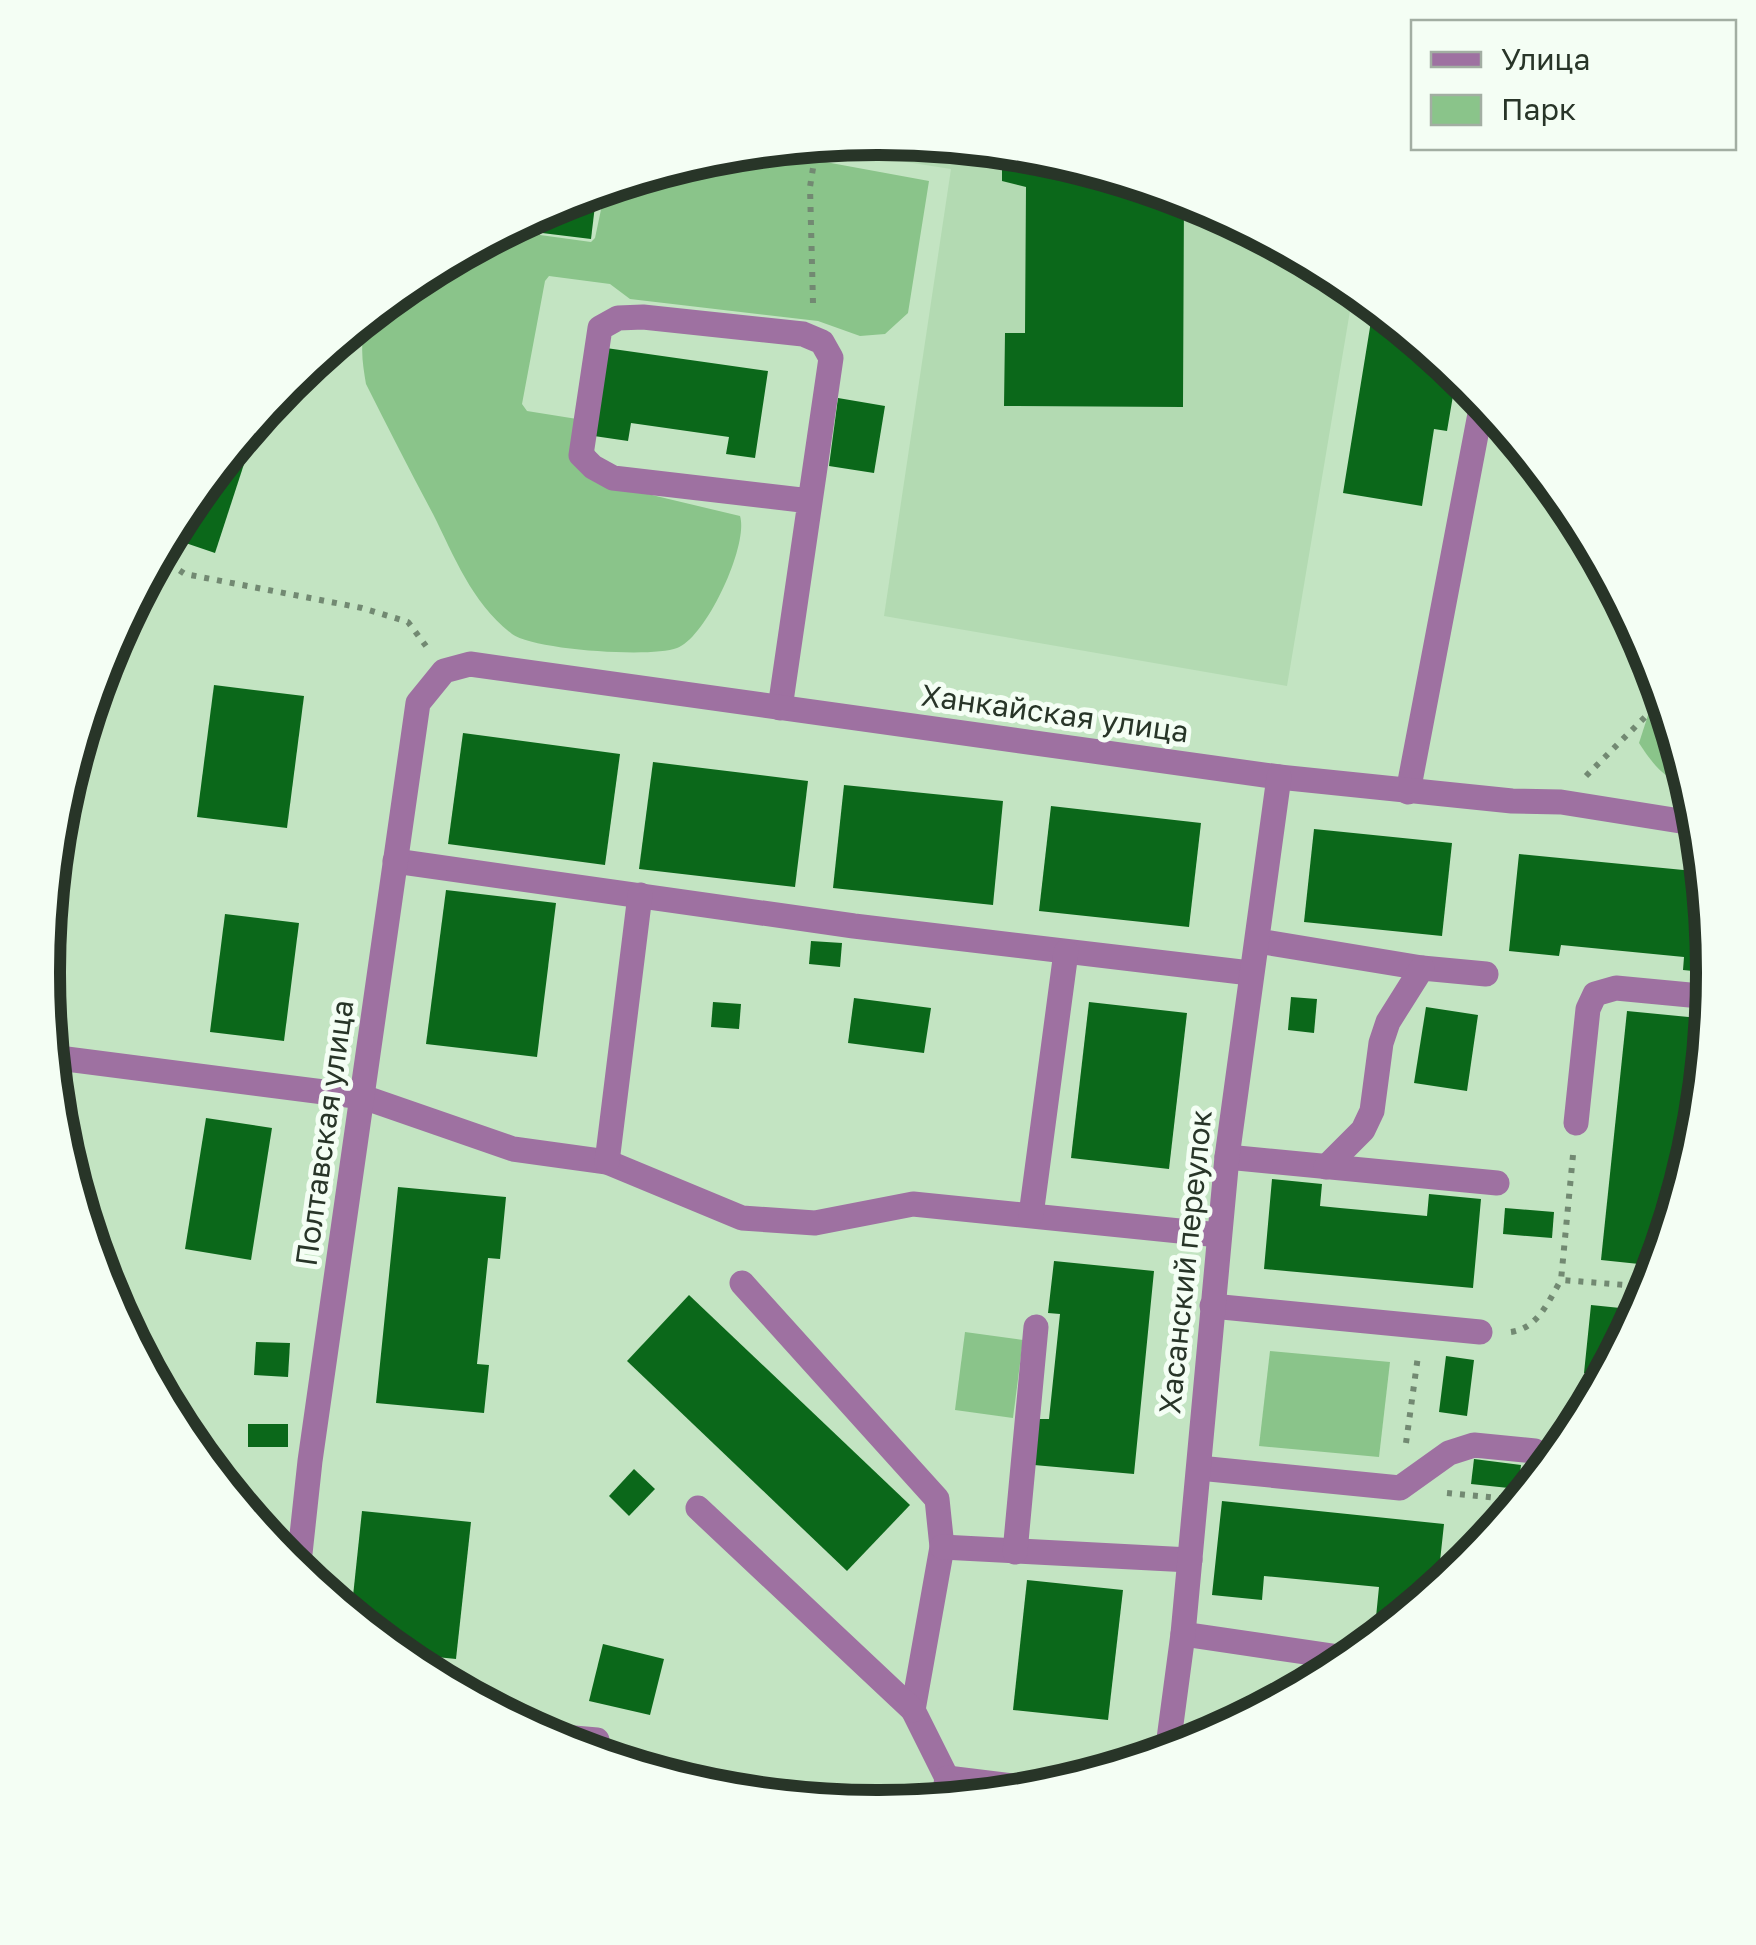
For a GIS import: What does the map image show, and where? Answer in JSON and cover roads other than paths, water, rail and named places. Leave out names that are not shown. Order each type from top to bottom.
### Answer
[{"type":"street","points":[[780,708],[831,358],[822,342],[803,334],[644,317],[618,318],[600,328],[581,455],[593,467],[614,478],[810,501]]},
{"type":"street","points":[[1408,792],[1478,418]]},
{"type":"street","name":"Ханкайская улица","points":[[418,702],[444,671],[470,664],[1279,777],[1408,792],[1561,802],[1681,821]]},
{"type":"street","name":"Полтавская улица","points":[[300,1551],[418,702]]},
{"type":"street","name":"Хасанский переулок","points":[[1169,1736],[1183,1634],[1219,1234],[1250,973],[1258,941],[1279,777]]},
{"type":"street","points":[[395,862],[1250,973]]},
{"type":"street","points":[[607,1162],[640,896]]},
{"type":"street","points":[[1258,941],[1422,968],[1486,974]]},
{"type":"street","points":[[1030,1215],[1066,952]]},
{"type":"street","points":[[1326,1167],[1363,1130],[1372,1111],[1380,1043],[1388,1022],[1422,968]]},
{"type":"street","points":[[1576,1124],[1588,1009],[1595,994],[1616,988],[1695,995]]},
{"type":"street","points":[[65,1059],[363,1098],[513,1149],[607,1162],[742,1218],[816,1223],[913,1204],[1219,1234]]},
{"type":"street","points":[[1228,1158],[1497,1183]]},
{"type":"street","points":[[742,1283],[937,1499],[942,1547],[913,1710]]},
{"type":"street","points":[[1212,1306],[1480,1332]]},
{"type":"street","points":[[1015,1552],[1036,1327]]},
{"type":"street","points":[[1199,1468],[1400,1488],[1449,1453],[1474,1445],[1535,1450]]},
{"type":"street","points":[[698,1508],[913,1710],[944,1788]]},
{"type":"street","points":[[942,1547],[1190,1560]]},
{"type":"street","points":[[1183,1634],[1329,1655]]}]
